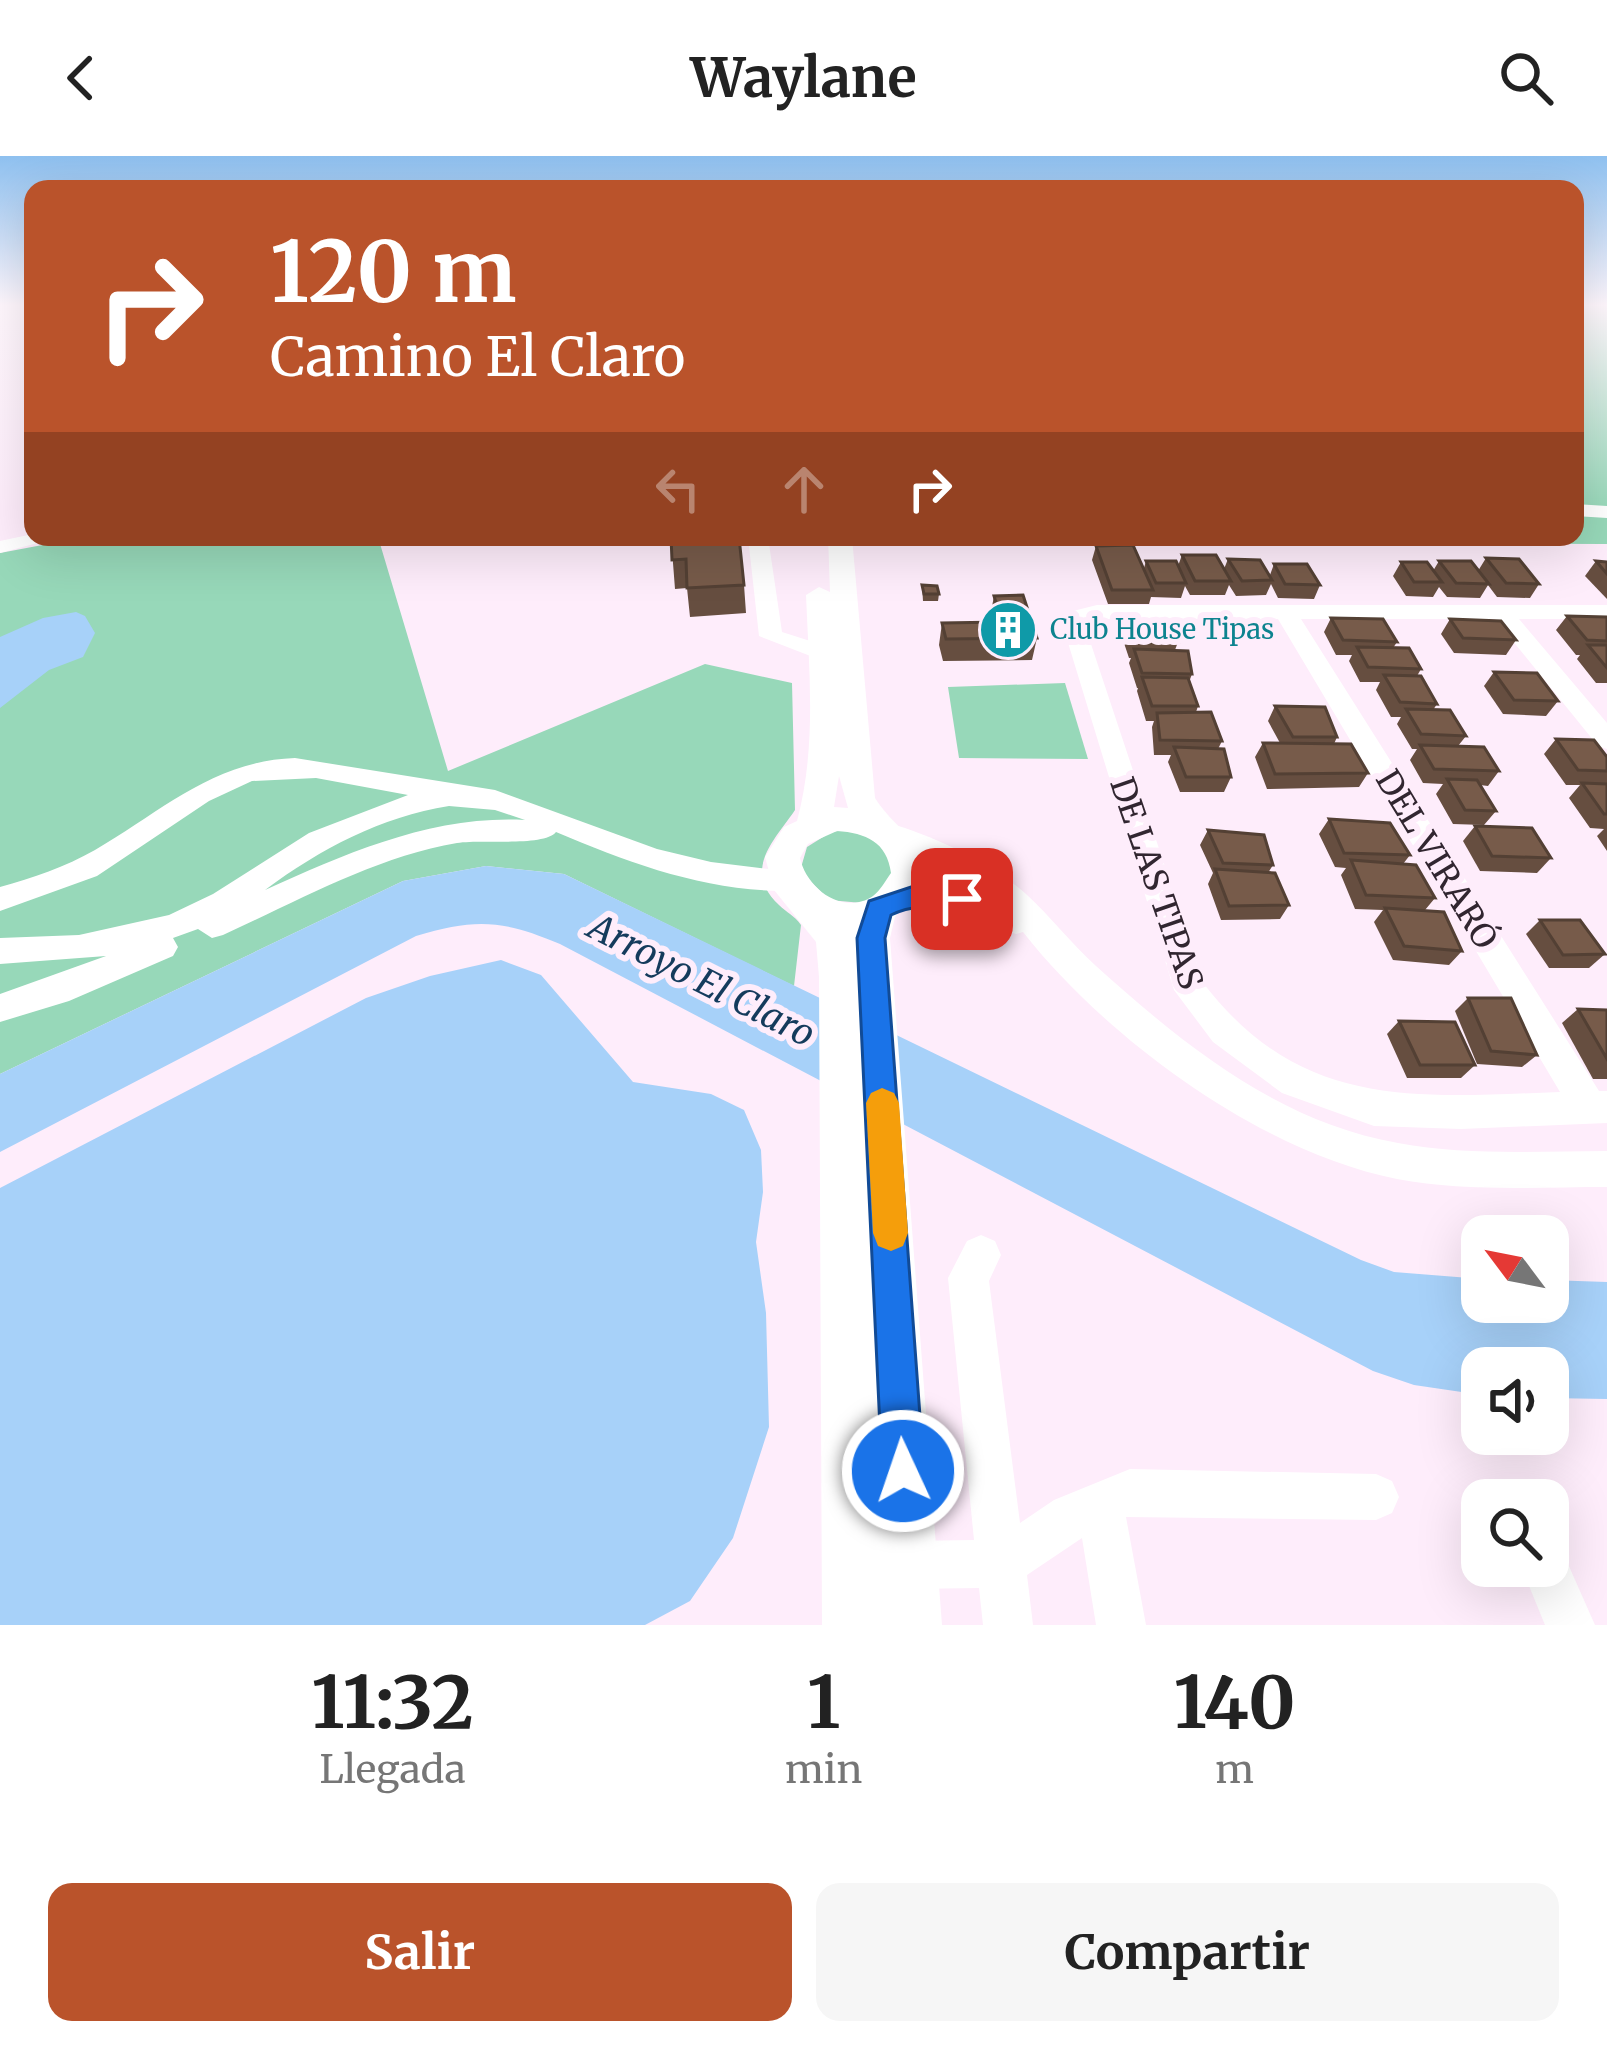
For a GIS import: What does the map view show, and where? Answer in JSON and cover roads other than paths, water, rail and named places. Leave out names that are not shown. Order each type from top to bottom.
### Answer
[{"type":"main road","points":[[817,546],[824,785],[813,824],[785,848],[781,864],[797,894],[834,938],[855,983],[864,1130],[912,1625]]},
{"type":"main road","points":[[841,546],[859,798],[909,859],[910,874],[885,906],[855,983]]},
{"type":"main road","points":[[813,824],[854,819],[882,829]]},
{"type":"main road","points":[[797,894],[857,915],[885,906]]},
{"type":"main road","points":[[852,1625],[864,1130]]},
{"type":"street","points":[[759,546],[771,636],[821,652]]},
{"type":"street","points":[[1285,610],[1607,612]]},
{"type":"street","name":"DE LAS TIPAS","points":[[1285,610],[1077,616],[1074,631],[1190,990],[1225,1032],[1274,1069],[1369,1108],[1598,1107]]},
{"type":"street","name":"DEL VIRARÓ","points":[[1285,610],[1598,1107]]},
{"type":"street","points":[[1501,612],[1607,740]]},
{"type":"street","points":[[0,899],[86,868],[176,807],[269,768],[324,768],[487,800],[643,856],[797,894]]},
{"type":"street","points":[[0,951],[138,939],[207,912],[286,860],[368,819],[418,801],[457,795]]},
{"type":"street","points":[[0,1008],[57,991],[405,846],[464,831],[514,827],[599,839]]},
{"type":"street","points":[[882,829],[1009,898],[1047,940],[1190,1067],[1248,1106],[1313,1137],[1368,1155],[1434,1167],[1607,1169]]},
{"type":"street","points":[[885,906],[920,895],[962,899],[1047,940]]},
{"type":"street","points":[[981,1255],[968,1278],[1008,1625]]},
{"type":"street","points":[[908,1565],[1000,1564],[1071,1516],[1130,1492],[1376,1496]]},
{"type":"street","points":[[1100,1504],[1121,1625]]},
{"type":"water","points":[[76,612],[85,616],[95,633],[83,657],[49,670],[0,708],[0,637],[43,618]]},
{"type":"water","name":"Arroyo El Claro","points":[[486,866],[564,874],[1361,1260],[1394,1272],[1461,1277],[1461,1323],[1569,1323],[1569,1281],[1607,1282],[1607,1399],[1569,1398],[1569,1347],[1461,1347],[1461,1392],[1414,1385],[1373,1371],[560,944],[505,926],[473,924],[416,936],[0,1152],[0,1074],[403,881]]},
{"type":"water","points":[[501,960],[541,975],[633,1082],[711,1094],[744,1110],[761,1150],[763,1192],[756,1242],[766,1313],[769,1427],[733,1538],[690,1601],[645,1625],[0,1625],[0,1188],[366,998],[430,976]]},
{"type":"place","name":"Club House Tipas","points":[[1008,630]]}]
